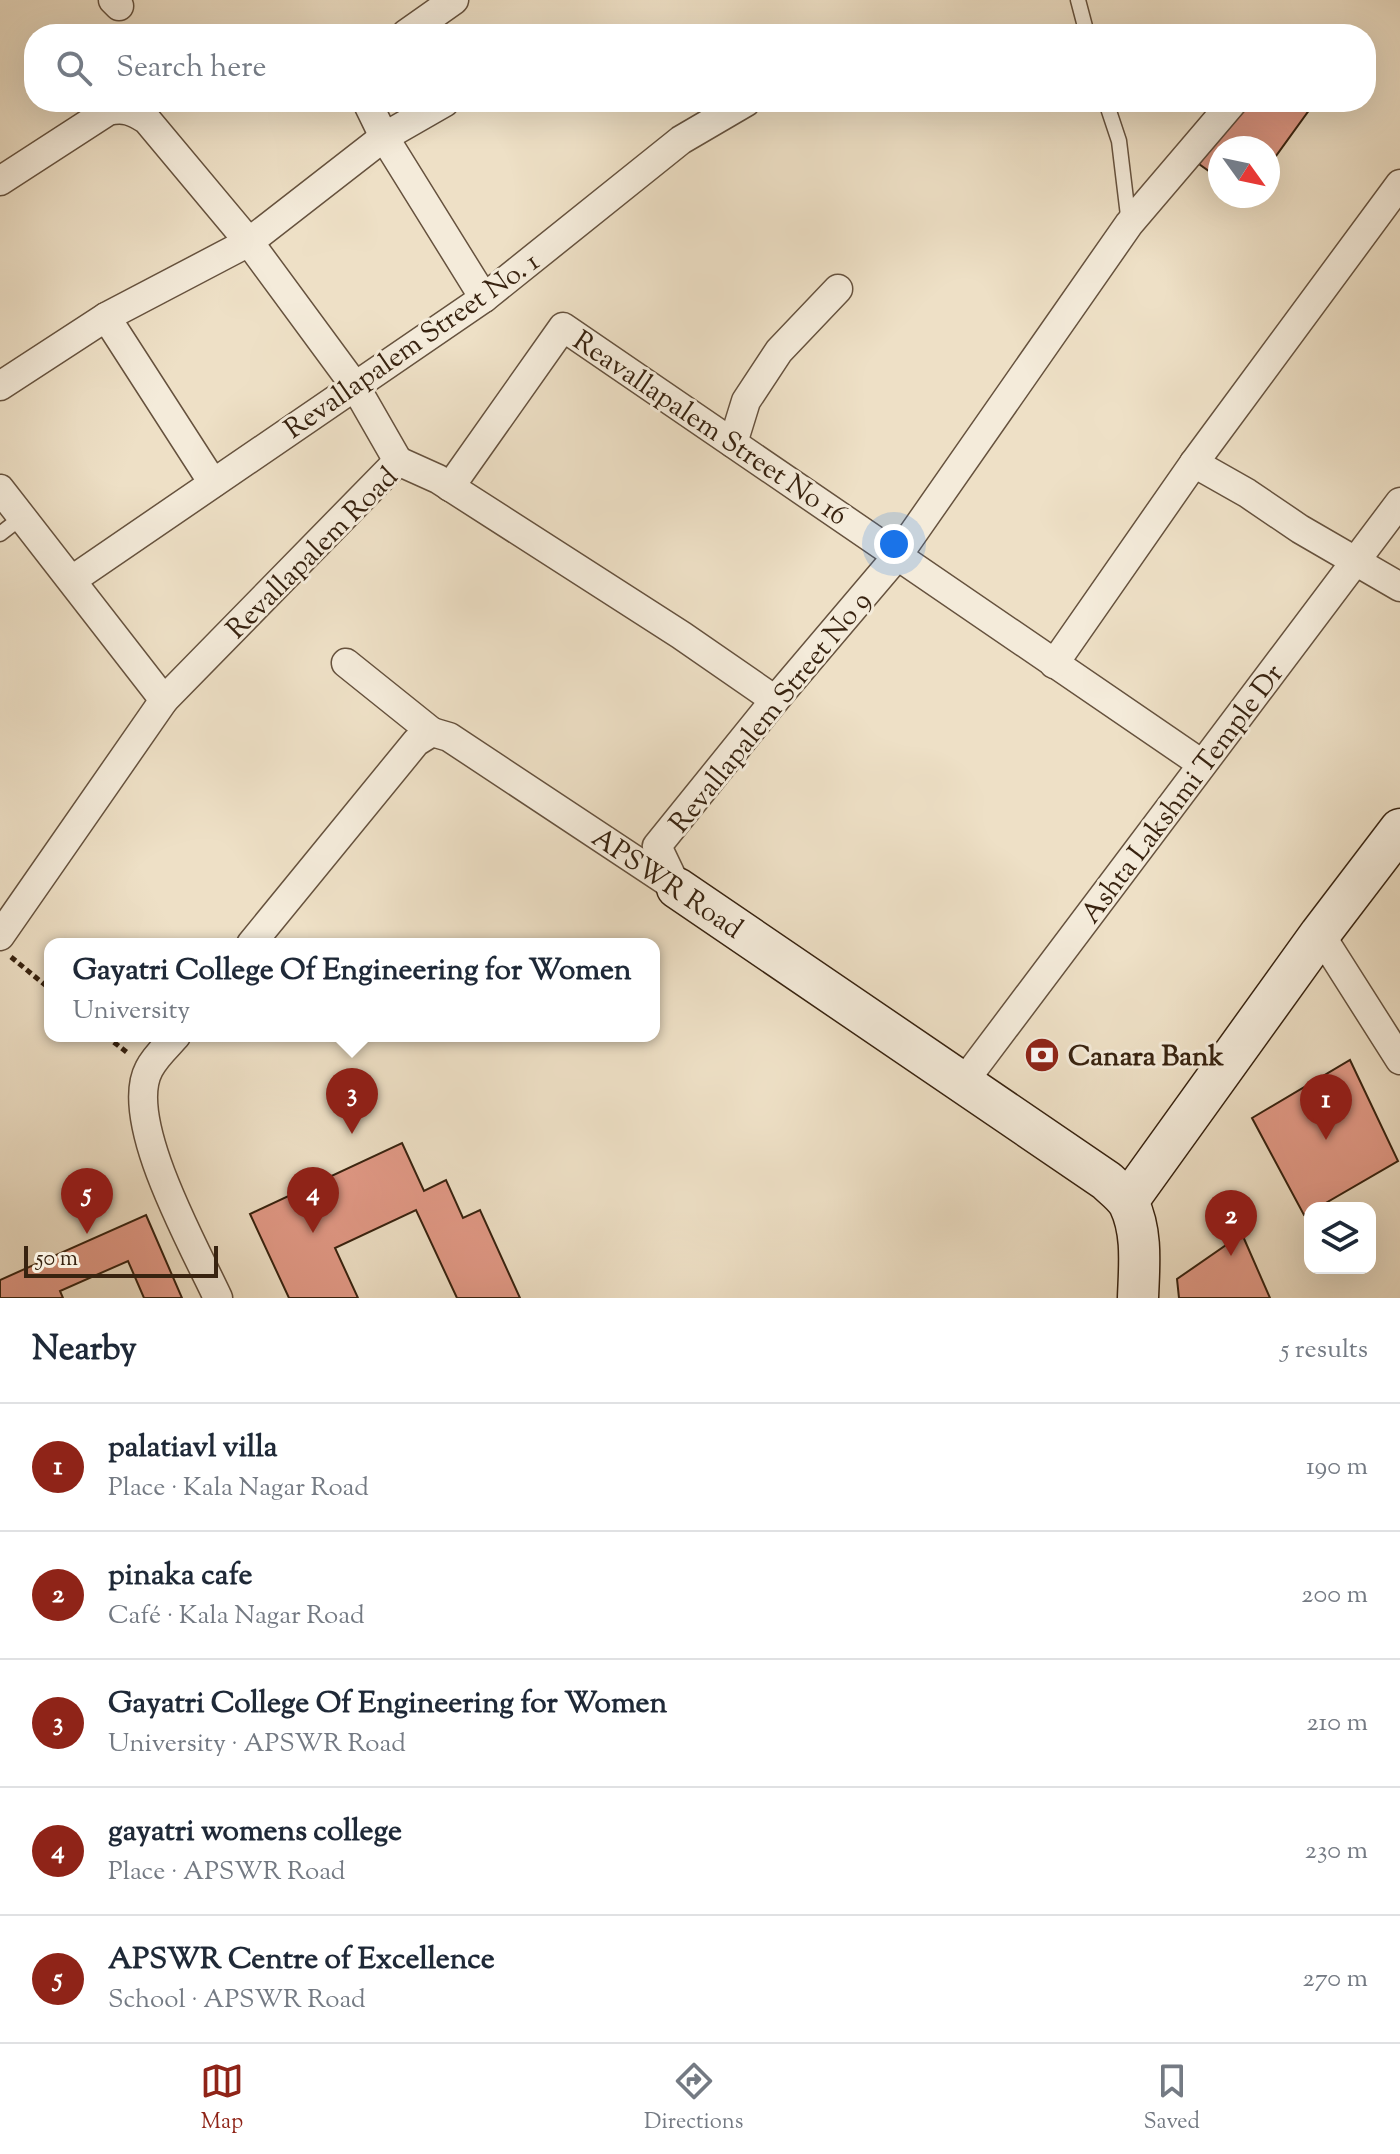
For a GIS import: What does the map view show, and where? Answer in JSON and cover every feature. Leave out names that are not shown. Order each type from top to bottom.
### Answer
[{"type":"street","points":[[420,24],[454,0]]},
{"type":"street","points":[[0,181],[106,112]]},
{"type":"street","points":[[134,112],[157,130],[249,242],[355,386],[398,461]]},
{"type":"street","points":[[372,112],[384,137],[484,298]]},
{"type":"street","points":[[0,386],[106,317],[249,242],[384,137],[428,112]]},
{"type":"street","name":"Revallapalem Street No. 1","points":[[72,580],[484,298],[681,140],[729,112]]},
{"type":"street","name":"Revallapalem Street No 9","points":[[677,888],[657,846],[898,555],[1129,224],[1224,112]]},
{"type":"street","points":[[1054,664],[1194,463],[1400,184]]},
{"type":"street","points":[[733,443],[746,401],[779,351],[838,289]]},
{"type":"street","points":[[106,317],[213,483]]},
{"type":"street","name":"Reavallapalem Street No 16","points":[[450,487],[563,327],[1202,764]]},
{"type":"street","name":"Revallapalem Road","points":[[0,936],[164,700],[398,461],[450,487],[681,635],[775,700]]},
{"type":"street","points":[[1194,463],[1400,587]]},
{"type":"street","points":[[0,489],[11,526],[72,580],[164,700]]},
{"type":"street","name":"Ashta Lakshmi Temple Dr","points":[[962,1084],[1400,502]]},
{"type":"street","name":"APSWR Road","points":[[346,663],[432,732],[449,737],[677,888],[962,1084],[1080,1161],[1128,1201]]},
{"type":"street","points":[[256,938],[416,742],[432,732]]},
{"type":"street","points":[[1138,1298],[1139,1244],[1128,1201],[1320,934],[1400,829]]},
{"type":"street","points":[[1320,934],[1400,1060]]},
{"type":"street","points":[[171,1042],[148,1070],[141,1108],[149,1145],[218,1298]]},
{"type":"lane","points":[[1078,0],[1084,24]]},
{"type":"lane","points":[[1109,112],[1119,141],[1129,224]]},
{"type":"path","points":[[0,948],[44,984]]},
{"type":"building","points":[[1240,112],[1308,112],[1280,150],[1280,136],[1221,136]]},
{"type":"building","points":[[1208,153],[1208,170],[1199,164]]},
{"type":"building","points":[[1350,1060],[1398,1161],[1327,1202],[1304,1202],[1304,1215],[1252,1118]]},
{"type":"building","points":[[402,1143],[424,1191],[446,1180],[463,1218],[480,1210],[520,1298],[457,1298],[416,1210],[335,1248],[358,1298],[289,1298],[250,1214]]},
{"type":"building","points":[[146,1215],[182,1298],[144,1298],[128,1261],[60,1291],[63,1298],[0,1298],[0,1280]]},
{"type":"building","points":[[1242,1234],[1270,1298],[1179,1298],[1177,1279]]},
{"type":"place","name":"Canara Bank","points":[[1042,1055]]},
{"type":"place","name":"Gayatri College Of Engineering for Women","points":[[352,1134]]},
{"type":"place","name":"palatiavl villa","points":[[1326,1140]]},
{"type":"place","name":"gayatri womens college","points":[[313,1233]]},
{"type":"place","name":"APSWR Centre of Excellence","points":[[87,1234]]},
{"type":"place","name":"pinaka cafe","points":[[1231,1256]]}]
